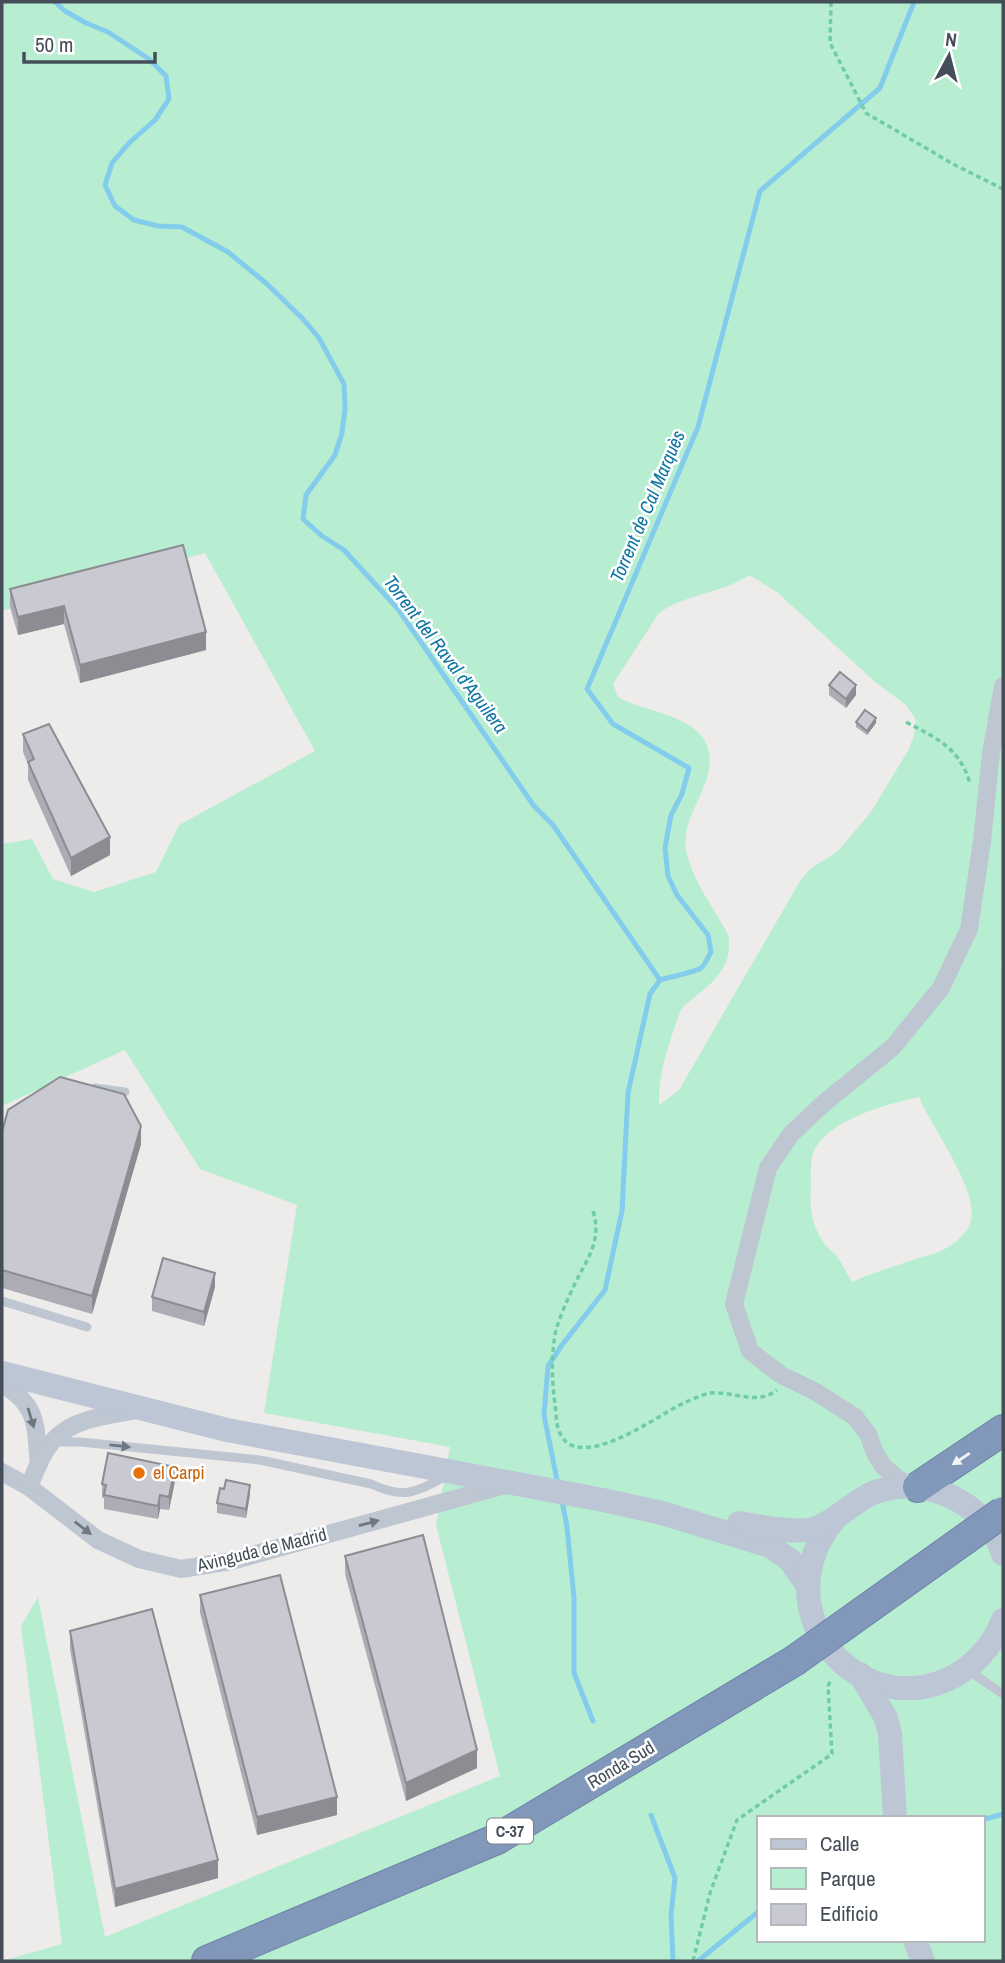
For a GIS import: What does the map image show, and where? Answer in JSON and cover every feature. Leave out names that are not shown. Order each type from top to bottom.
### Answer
[{"type":"highway","points":[[914,1487],[1003,1430]]},
{"type":"highway","name":"Ronda Sud","points":[[207,1961],[497,1839],[794,1661],[1003,1511]]},
{"type":"street","points":[[914,1487],[883,1466],[868,1434],[855,1417],[786,1377],[750,1351],[734,1304],[768,1168],[790,1134],[893,1047],[941,988],[969,929],[997,756],[1003,686]]},
{"type":"street","points":[[2,1373],[227,1430],[662,1513],[770,1546],[790,1560],[807,1585]]},
{"type":"street","points":[[2,1384],[25,1401],[31,1412],[39,1464]]},
{"type":"street","points":[[29,1486],[52,1442],[77,1424],[144,1409]]},
{"type":"street","points":[[862,1499],[874,1469],[875,1453]]},
{"type":"street","name":"Avinguda de Madrid","points":[[2,1472],[29,1486],[98,1540],[139,1559],[181,1569],[231,1561],[513,1483]]},
{"type":"street","points":[[662,1513],[713,1518],[769,1528],[813,1529],[862,1499],[885,1489],[914,1487],[939,1491],[959,1500],[991,1529],[1003,1554]]},
{"type":"street","points":[[836,1517],[815,1548],[807,1585],[809,1607],[816,1628],[827,1647],[851,1669],[867,1679],[897,1687],[921,1687],[945,1681],[967,1670],[984,1654],[998,1635],[1003,1620]]},
{"type":"street","points":[[851,1669],[886,1718],[890,1734],[895,1816]]},
{"type":"street","points":[[890,1734],[903,1706],[921,1687]]},
{"type":"street","points":[[916,1942],[923,1961]]},
{"type":"lane","points":[[89,1087],[125,1092]]},
{"type":"lane","points":[[2,1301],[87,1327]]},
{"type":"lane","points":[[52,1442],[80,1442],[260,1460],[372,1484],[388,1491],[408,1493],[424,1488],[452,1472]]},
{"type":"lane","points":[[967,1670],[1003,1694]]},
{"type":"path","points":[[831,2],[830,43],[866,113],[1003,190]]},
{"type":"path","points":[[905,722],[934,736],[950,748],[966,772],[970,784]]},
{"type":"path","points":[[593,1211],[597,1222],[597,1239],[571,1292],[555,1334],[553,1391],[559,1431],[565,1441],[574,1446],[585,1447],[625,1437],[676,1406],[709,1393],[733,1394],[743,1398],[767,1397],[776,1391],[786,1377]]},
{"type":"path","points":[[693,1961],[710,1893],[737,1820],[832,1754],[828,1685],[851,1669]]},
{"type":"green space","points":[[2,2],[1003,2],[1003,1961],[2,1961],[62,1944],[21,1626],[38,1597],[105,1937],[500,1776],[436,1525],[450,1447],[264,1413],[297,1205],[200,1169],[125,1050],[2,1106],[2,844],[32,839],[53,879],[94,892],[156,872],[179,825],[315,751],[205,553],[2,611]],"holes":[[[749,575],[777,592],[875,682],[906,705],[916,720],[914,735],[909,749],[871,812],[838,851],[810,869],[800,881],[679,1090],[659,1105],[663,1068],[680,1013],[684,1006],[715,979],[728,954],[727,933],[695,876],[686,849],[690,821],[707,779],[709,752],[696,730],[675,718],[618,697],[613,684],[659,613],[670,606],[727,586]],[[919,1097],[954,1160],[969,1195],[972,1211],[970,1224],[961,1237],[944,1249],[852,1282],[837,1257],[821,1239],[813,1222],[813,1154],[820,1142],[844,1123],[875,1109]]]},
{"type":"building","points":[[183,545],[206,632],[80,665],[64,606],[18,617],[10,589]]},
{"type":"building","points":[[840,672],[856,685],[846,699],[829,685]]},
{"type":"building","points":[[865,710],[876,718],[867,731],[856,722]]},
{"type":"building","points":[[49,724],[110,837],[71,858],[28,762],[34,759],[23,734]]},
{"type":"building","points":[[60,1077],[124,1094],[141,1126],[92,1296],[2,1270],[2,1132],[8,1110]]},
{"type":"building","points":[[163,1258],[215,1273],[204,1312],[152,1297]]},
{"type":"building","points":[[108,1453],[175,1467],[169,1497],[160,1495],[158,1506],[104,1495],[106,1485],[102,1484]]},
{"type":"building","points":[[226,1480],[250,1485],[246,1509],[217,1503],[220,1488],[224,1489]]},
{"type":"building","points":[[423,1535],[477,1750],[406,1783],[345,1556]]},
{"type":"building","points":[[280,1575],[337,1797],[257,1817],[200,1595]]},
{"type":"building","points":[[152,1609],[218,1860],[115,1889],[70,1631]]},
{"type":"waterway","name":"Torrent del Raval d'Aguilera","points":[[55,2],[65,11],[108,32],[149,59],[166,76],[169,99],[155,120],[129,143],[112,163],[105,185],[115,206],[134,220],[158,226],[182,227],[228,252],[267,284],[303,319],[319,338],[344,384],[342,433],[335,455],[306,495],[303,519],[322,536],[344,550],[398,609],[534,806],[553,825],[660,980]]},
{"type":"waterway","name":"Torrent de Cal Marquès","points":[[660,980],[701,968],[711,952],[708,935],[677,895],[668,876],[665,848],[671,815],[682,794],[689,768],[613,724],[587,689],[698,427],[760,191],[880,88],[914,2]]},
{"type":"waterway","points":[[558,1485],[544,1415],[548,1366],[605,1290],[622,1211],[628,1093],[650,994],[660,980]]},
{"type":"waterway","points":[[562,1501],[574,1598],[574,1673],[593,1721]]},
{"type":"waterway","points":[[984,1819],[1003,1814]]},
{"type":"waterway","points":[[651,1815],[675,1878],[671,1915],[673,1961]]},
{"type":"waterway","points":[[698,1961],[757,1913]]},
{"type":"place","name":"el Carpi","points":[[139,1473]]}]
